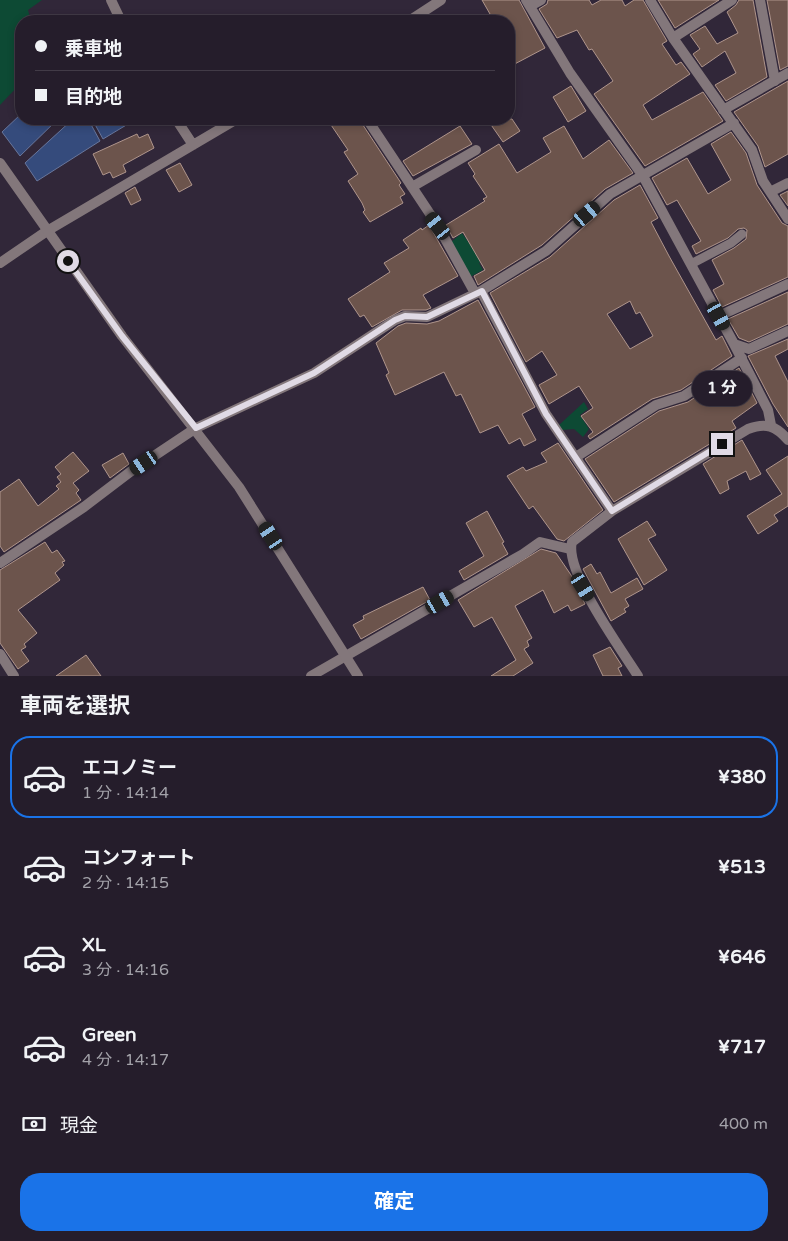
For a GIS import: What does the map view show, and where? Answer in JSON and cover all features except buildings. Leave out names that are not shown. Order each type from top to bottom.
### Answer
[{"type":"street","points":[[111,0],[118,15]]},
{"type":"street","points":[[418,15],[442,0]]},
{"type":"street","points":[[541,0],[528,3],[570,73],[643,176],[742,358],[768,410],[771,426]]},
{"type":"street","points":[[650,0],[673,38],[752,150],[763,180],[772,191],[788,219]]},
{"type":"street","points":[[673,38],[732,0]]},
{"type":"street","points":[[760,0],[775,81]]},
{"type":"street","points":[[723,110],[788,73]]},
{"type":"street","points":[[0,563],[84,507],[130,472],[196,428],[314,373],[395,320],[405,316],[427,317],[478,292],[546,251],[610,194],[734,123]]},
{"type":"street","points":[[180,125],[193,145]]},
{"type":"street","points":[[0,263],[47,231],[227,125]]},
{"type":"street","points":[[371,125],[438,226],[478,292],[546,414],[612,511]]},
{"type":"street","points":[[412,188],[476,150]]},
{"type":"street","points":[[0,163],[122,336],[196,428],[245,495],[358,676]]},
{"type":"street","points":[[772,191],[788,183]]},
{"type":"street","points":[[719,316],[788,284]]},
{"type":"street","points":[[734,344],[749,349],[788,331]]},
{"type":"street","points":[[576,457],[656,405],[684,396],[742,358]]},
{"type":"street","points":[[638,676],[583,587],[570,549],[577,536],[612,511],[748,429],[760,424],[771,426],[788,440]]},
{"type":"street","points":[[311,676],[523,554],[540,542],[570,549]]},
{"type":"street","points":[[0,655],[14,676]]},
{"type":"lane","points":[[691,264],[731,243],[742,234]]},
{"type":"green space","points":[[0,0],[42,0],[28,10],[29,15],[15,15],[15,89],[0,105]]},
{"type":"green space","points":[[462,233],[482,262],[479,263],[483,270],[470,277],[451,242]]},
{"type":"green space","points":[[584,402],[588,409],[580,415],[589,429],[583,437],[574,429],[562,430],[559,425]]},
{"type":"water","points":[[15,120],[15,125],[52,125],[20,156],[2,132]]},
{"type":"water","points":[[66,125],[91,125],[100,141],[37,181],[25,163]]},
{"type":"water","points":[[95,125],[126,125],[103,139]]},
{"type":"route","points":[[68,261],[122,336],[196,428],[276,389],[314,373],[395,320],[405,316],[427,317],[482,291],[546,414],[612,511],[722,444]]}]
